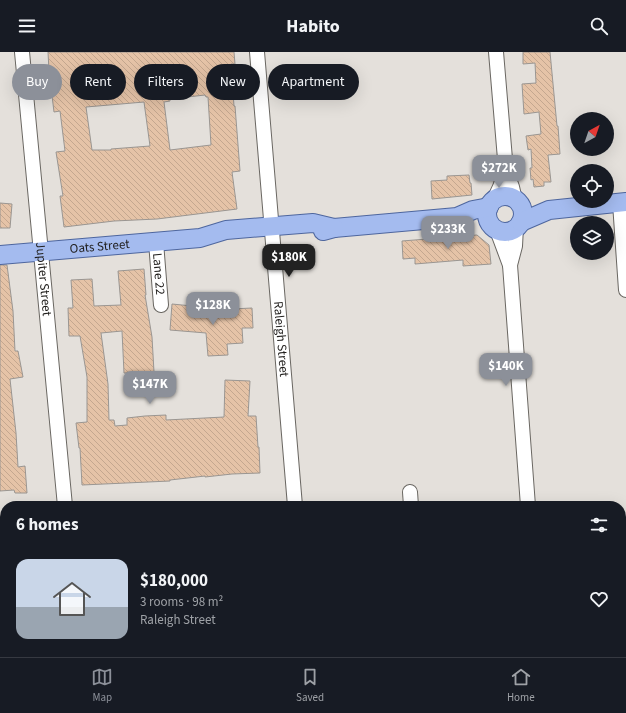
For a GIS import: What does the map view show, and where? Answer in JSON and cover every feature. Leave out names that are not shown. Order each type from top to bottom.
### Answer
[{"type":"main road","points":[[549,210],[508,232],[502,232],[492,215],[497,198],[504,196],[549,210],[623,203]]},
{"type":"main road","points":[[517,201],[522,208],[523,214],[519,225]]},
{"type":"main road","name":"Oats Street","points":[[0,255],[200,238],[226,230],[309,234],[334,228],[457,217],[473,222],[492,215]]},
{"type":"street","name":"Jupiter Street","points":[[22,52],[64,501]]},
{"type":"street","name":"Raleigh Street","points":[[257,52],[295,501]]},
{"type":"street","points":[[496,52],[506,171],[517,201]]},
{"type":"street","points":[[506,171],[492,215],[510,265],[528,501]]},
{"type":"street","points":[[623,203],[626,290]]},
{"type":"street","points":[[510,265],[519,225]]},
{"type":"street","name":"Lane 22","points":[[156,242],[161,305]]},
{"type":"building","points":[[48,52],[234,52],[235,64],[206,64],[206,97],[205,95],[198,96],[198,64],[134,64],[134,100],[170,100],[164,102],[170,150],[211,145],[208,100],[234,100],[240,171],[232,172],[237,209],[157,219],[114,221],[64,227],[60,196],[63,196],[56,152],[65,151],[60,111],[54,112],[53,100],[62,100],[62,64],[49,64]],"holes":[[[144,102],[150,146],[111,150],[92,150],[86,107]]]},
{"type":"building","points":[[523,52],[550,52],[560,154],[548,155],[551,182],[544,182],[544,186],[534,187],[533,179],[531,180],[531,149],[528,150],[526,136],[541,134],[539,112],[524,114],[522,84],[536,83],[535,63],[523,64]]},
{"type":"building","points":[[469,175],[472,195],[432,199],[431,181],[447,180],[447,176]]},
{"type":"building","points":[[0,203],[12,204],[10,228],[0,228]]},
{"type":"building","points":[[477,235],[489,245],[491,264],[463,266],[463,260],[415,264],[415,258],[403,259],[402,241]]},
{"type":"building","points":[[0,265],[7,265],[13,311],[15,351],[18,351],[23,377],[10,379],[18,467],[25,466],[27,493],[15,493],[14,490],[0,491]]},
{"type":"building","points":[[144,269],[145,295],[152,337],[154,372],[124,373],[122,331],[101,333],[108,384],[109,420],[114,420],[115,426],[127,425],[127,418],[145,416],[166,415],[166,420],[224,417],[225,380],[250,381],[248,416],[256,416],[260,473],[205,476],[170,481],[82,485],[80,448],[76,423],[87,422],[87,377],[80,336],[69,336],[68,308],[73,308],[71,280],[92,279],[94,306],[121,305],[118,271]]},
{"type":"building","points":[[172,304],[192,306],[191,311],[252,308],[253,328],[242,328],[243,343],[227,344],[228,355],[208,356],[206,333],[170,330]]}]
